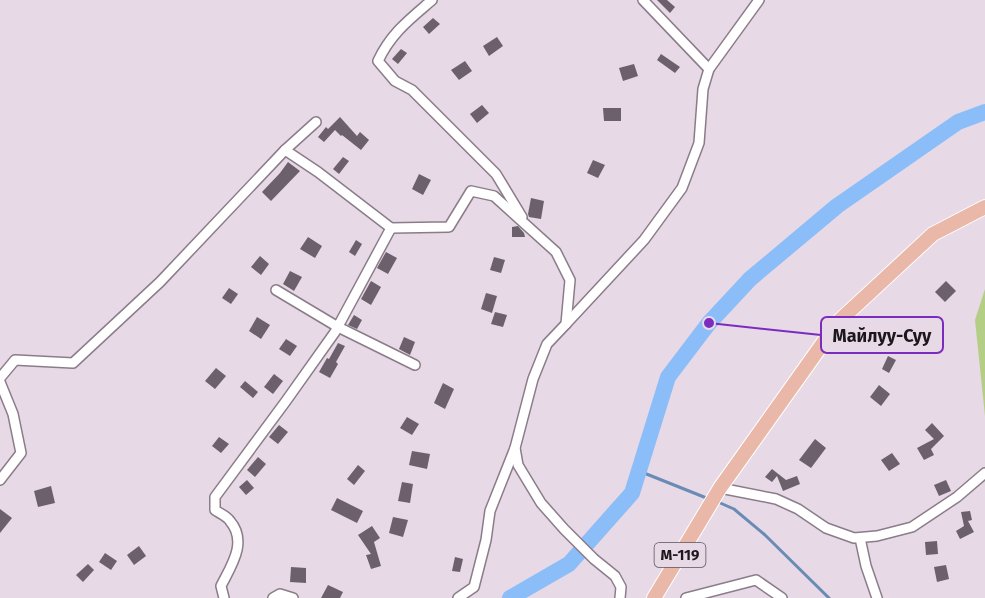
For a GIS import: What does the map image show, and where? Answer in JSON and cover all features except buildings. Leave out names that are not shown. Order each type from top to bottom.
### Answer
[{"type":"main road","name":"М-119","points":[[654,598],[718,491],[838,322],[933,234],[985,207]]},
{"type":"street","points":[[432,0],[404,24],[385,45],[378,61],[395,81],[412,90],[496,174],[527,226]]},
{"type":"street","points":[[643,0],[709,69]]},
{"type":"street","points":[[458,598],[474,587],[486,540],[490,511],[516,448],[533,379],[547,344],[644,240],[682,188],[699,143],[703,89],[709,69],[759,0]]},
{"type":"street","points":[[0,480],[21,453],[13,414],[3,399],[0,380],[15,360],[73,363],[160,282],[285,150],[316,122]]},
{"type":"street","points":[[285,150],[318,172],[391,228],[449,227],[471,191],[494,196],[556,252],[570,280],[566,324]]},
{"type":"street","points":[[224,598],[221,586],[237,555],[238,536],[230,520],[215,510],[215,497],[338,327],[391,228]]},
{"type":"street","points":[[276,290],[338,327],[415,366]]},
{"type":"street","points":[[516,448],[518,465],[541,503],[594,559],[615,576],[621,587],[621,598]]},
{"type":"street","points":[[718,491],[776,499],[798,509],[826,528],[860,538],[912,527],[957,497],[985,473]]},
{"type":"street","points":[[860,538],[866,566],[877,598]]},
{"type":"street","points":[[686,598],[756,579],[782,598]]},
{"type":"street","points":[[273,598],[280,594],[293,598]]},
{"type":"green space","points":[[985,289],[985,416],[975,320]]},
{"type":"waterway","points":[[510,598],[569,564],[632,493],[668,377],[709,323],[750,279],[837,206],[958,122],[985,112]]},
{"type":"waterway","points":[[639,471],[709,499]]},
{"type":"waterway","points":[[718,502],[734,509],[765,535],[829,598]]},
{"type":"place","name":"Майлуу-Суу","points":[[709,323]]}]
